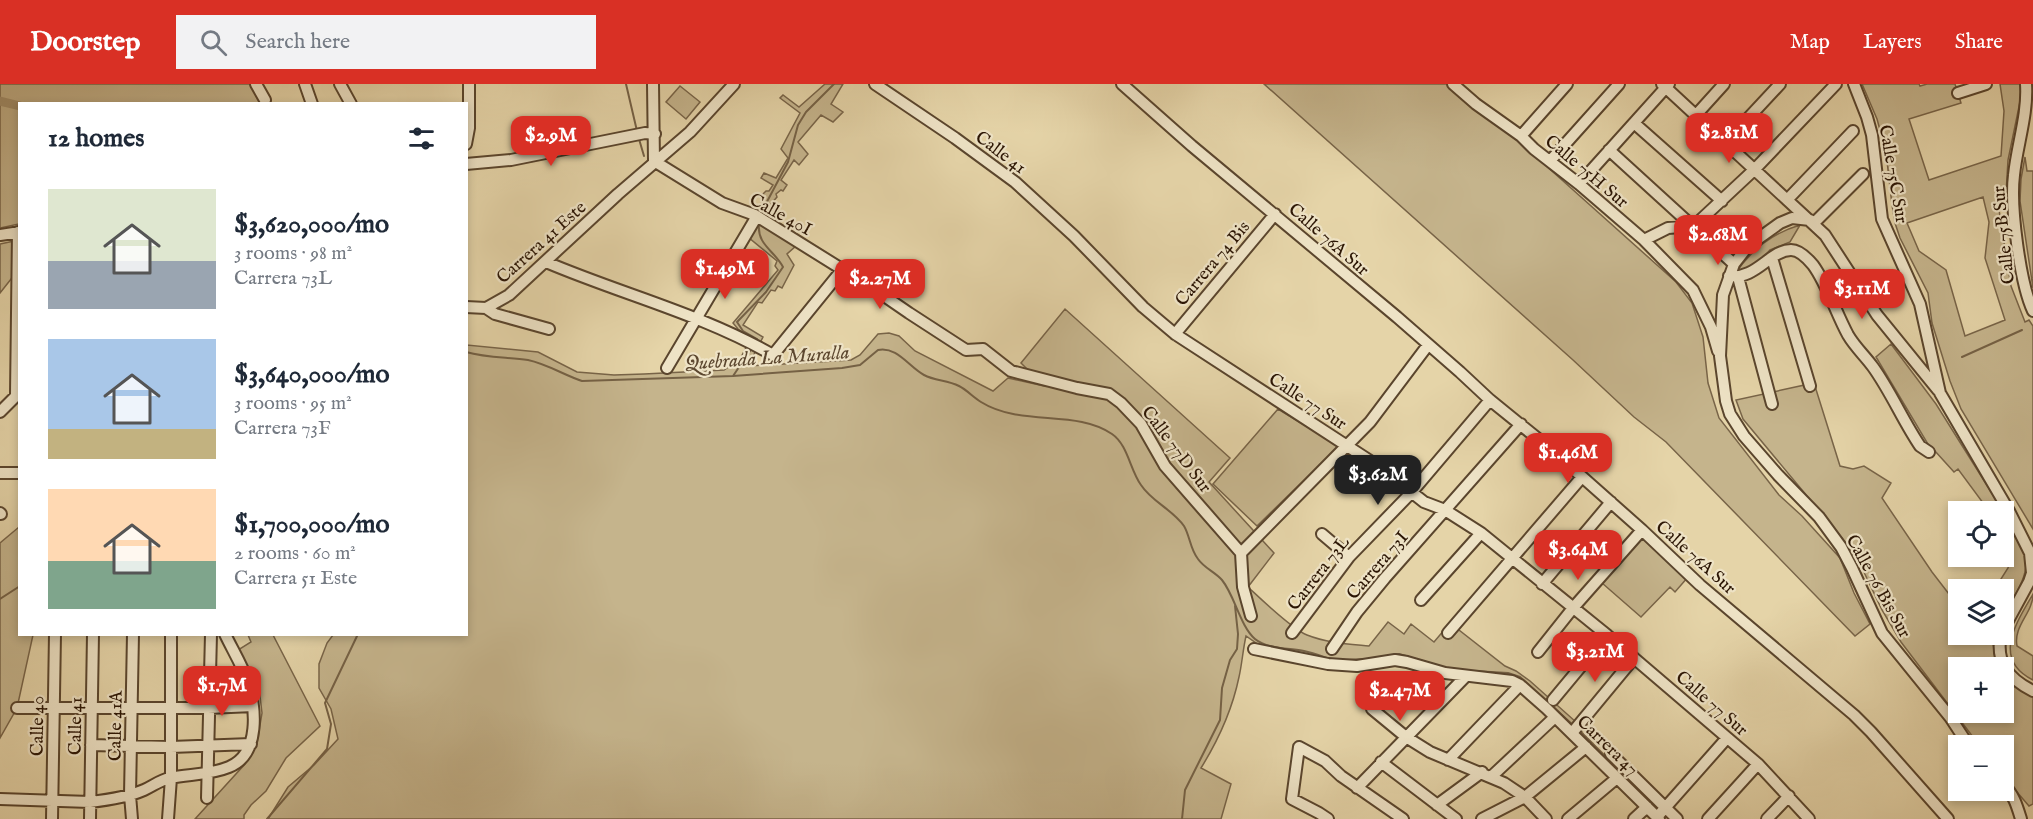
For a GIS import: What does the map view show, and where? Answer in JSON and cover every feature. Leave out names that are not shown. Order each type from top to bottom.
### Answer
[{"type":"street","points":[[256,84],[265,100]]},
{"type":"street","points":[[305,84],[311,102]]},
{"type":"street","points":[[340,84],[350,102]]},
{"type":"street","points":[[468,133],[470,84]]},
{"type":"street","points":[[653,84],[650,134],[654,161]]},
{"type":"street","name":"Carrera 41 Este","points":[[486,309],[509,295],[654,161],[690,132],[734,84]]},
{"type":"street","name":"Calle 41","points":[[875,84],[1015,182],[1096,259]]},
{"type":"street","name":"Calle 76A Sur","points":[[1122,84],[1490,400],[1521,424],[1611,502],[1700,585],[1864,724],[1948,819]]},
{"type":"street","name":"Calle 75H Sur","points":[[1453,84],[1476,105],[1521,136],[1579,184],[1644,240],[1694,290],[1711,327],[1720,356]]},
{"type":"street","points":[[1521,136],[1567,84]]},
{"type":"street","points":[[1550,161],[1619,84]]},
{"type":"street","points":[[1696,115],[1724,84]]},
{"type":"street","points":[[1726,142],[1780,84]]},
{"type":"street","points":[[1644,240],[1668,228],[1694,226],[1755,170],[1836,84]]},
{"type":"street","name":"Calle 75C Sur","points":[[1854,84],[1872,135],[1882,219],[1920,304],[1940,393],[2009,511],[2030,553],[2032,573],[2014,610]]},
{"type":"street","points":[[1958,93],[1986,84]]},
{"type":"street","name":"Calle 75B Sur","points":[[2026,84],[2026,108],[2014,172],[2013,195],[2024,283],[2033,311]]},
{"type":"street","points":[[1579,184],[1665,85],[1812,221],[1832,244],[1876,315],[1940,393]]},
{"type":"street","points":[[1634,123],[1722,201]]},
{"type":"street","points":[[1787,200],[1853,131]]},
{"type":"street","points":[[468,164],[511,160],[650,134]]},
{"type":"street","points":[[1609,150],[1734,264]]},
{"type":"street","name":"Calle 40I","points":[[654,161],[722,203],[761,219],[966,350],[983,349],[1011,371]]},
{"type":"street","points":[[1812,221],[1863,174]]},
{"type":"street","name":"Carrera 74 Bis","points":[[1175,334],[1275,214]]},
{"type":"street","points":[[1772,404],[1734,277],[1734,264],[1748,246],[1780,223],[1792,218],[1812,221]]},
{"type":"street","points":[[667,368],[761,219]]},
{"type":"street","points":[[0,235],[18,232]]},
{"type":"street","points":[[1720,356],[1723,295],[1734,277],[1758,269],[1772,258],[1793,250],[1811,263],[1816,270],[1854,346],[1873,367],[1920,446],[1929,452]]},
{"type":"street","points":[[1772,258],[1810,386]]},
{"type":"street","name":"Calle 77 Sur","points":[[1096,259],[1143,307],[1175,334],[1347,445],[1424,502],[1445,510],[1481,533],[1607,635],[1758,764],[1809,819]]},
{"type":"street","points":[[546,262],[698,318],[749,341],[773,355],[842,270]]},
{"type":"street","points":[[468,307],[486,309],[495,314],[549,329]]},
{"type":"street","points":[[1251,616],[1243,587],[1241,553],[1370,422],[1428,345]]},
{"type":"street","name":"Calle 76 Bis Sur","points":[[1720,356],[1723,384],[1730,414],[1737,426],[1778,475],[1828,528],[1852,568],[1882,633],[1950,717],[1962,735]]},
{"type":"street","name":"Calle 77D Sur","points":[[1011,371],[1077,388],[1109,393],[1141,424],[1165,466],[1241,553]]},
{"type":"street","points":[[0,412],[18,394]]},
{"type":"street","name":"Carrera 73L","points":[[1292,633],[1349,557],[1411,493],[1490,400]]},
{"type":"street","name":"Carrera 73I","points":[[1332,649],[1357,612],[1521,424]]},
{"type":"street","points":[[0,473],[18,473]]},
{"type":"street","points":[[1448,633],[1582,477]]},
{"type":"street","points":[[1542,584],[1611,502]]},
{"type":"street","points":[[1538,652],[1573,608],[1642,530]]},
{"type":"street","points":[[1421,600],[1481,533]]},
{"type":"street","points":[[1322,534],[1349,557]]},
{"type":"street","points":[[1553,700],[1607,635]]},
{"type":"street","name":"Calle 40","points":[[52,819],[55,636]]},
{"type":"street","name":"Calle 41","points":[[90,819],[93,636]]},
{"type":"street","name":"Calle 41A","points":[[132,819],[130,795],[133,636]]},
{"type":"street","points":[[168,819],[171,778],[171,636]]},
{"type":"street","points":[[207,798],[211,636]]},
{"type":"street","points":[[0,800],[90,802],[130,795],[171,778],[208,773],[230,767],[243,757],[251,744],[254,723],[253,706],[246,678],[226,636]]},
{"type":"street","points":[[1999,645],[2001,657],[2009,675],[2033,691]]},
{"type":"street","points":[[1254,649],[1328,664],[1357,666],[1395,660],[1445,673],[1512,681],[1520,685],[1448,760]]},
{"type":"street","points":[[1575,730],[1634,658]]},
{"type":"street","points":[[1357,788],[1466,677]]},
{"type":"street","name":"Carrera 47","points":[[1520,685],[1555,717],[1575,730],[1586,747],[1610,760],[1617,778],[1647,807],[1661,813]]},
{"type":"street","points":[[17,708],[253,706]]},
{"type":"street","points":[[1372,709],[1406,737],[1430,752],[1487,774],[1525,797],[1546,819]]},
{"type":"street","points":[[1437,804],[1487,774],[1555,717]]},
{"type":"street","points":[[1661,813],[1727,738]]},
{"type":"street","points":[[91,745],[171,747],[251,744]]},
{"type":"street","points":[[1328,819],[1292,799],[1299,747],[1324,761],[1357,788],[1402,819]]},
{"type":"street","points":[[1482,819],[1525,797],[1586,747]]},
{"type":"street","points":[[1610,760],[1661,813],[1677,819]]},
{"type":"street","points":[[1381,762],[1456,819]]},
{"type":"street","points":[[1708,819],[1758,764]]},
{"type":"street","points":[[1568,819],[1617,778]]},
{"type":"street","points":[[1767,819],[1789,796]]},
{"type":"street","points":[[2014,798],[2021,819]]},
{"type":"street","points":[[1634,819],[1647,807]]},
{"type":"shaded area","points":[[0,84],[253,84],[262,102],[18,102],[18,224],[0,228]]},
{"type":"shaded area","points":[[825,84],[843,84],[831,104],[843,112],[833,122],[821,115],[798,142],[808,154],[799,165],[794,160],[781,180],[787,185],[783,191],[776,194],[777,197],[763,213],[762,222],[797,245],[787,254],[794,265],[782,288],[778,286],[775,291],[771,290],[762,303],[758,302],[743,325],[763,337],[748,366],[851,360],[860,355],[878,334],[889,333],[899,336],[915,351],[993,391],[1008,378],[1044,386],[1021,363],[1065,309],[1230,458],[1209,482],[1274,553],[1248,587],[1285,620],[1301,632],[1315,638],[1369,646],[1388,622],[1404,634],[1411,624],[1434,642],[1450,623],[1505,666],[1530,681],[1576,722],[1571,729],[1523,684],[1369,661],[1333,661],[1259,645],[1246,636],[1240,672],[1229,713],[1201,768],[1231,784],[1221,819],[268,819],[288,787],[314,765],[338,739],[331,709],[319,688],[319,664],[332,636],[468,636],[468,345],[538,352],[577,372],[614,375],[724,370],[740,359],[751,338],[733,323],[778,270],[775,266],[777,261],[748,237],[759,220],[758,210],[765,197],[762,195],[773,185],[761,178],[764,173],[776,178],[788,158],[781,149],[800,113],[780,98],[783,95],[799,107]]},
{"type":"shaded area","points":[[1264,84],[1446,84],[1523,145],[1676,282],[1692,303],[1703,337],[1708,383],[1719,418],[1779,495],[1802,516],[1840,558],[1870,624],[1855,636],[1666,442],[1634,417]]},
{"type":"shaded area","points":[[1862,84],[1919,84],[1920,86],[1955,84],[1961,103],[1909,119],[1929,180],[2001,156],[2004,111],[2000,84],[2020,84],[2021,97],[2008,160],[2006,194],[1997,197],[2011,286],[2025,322],[2029,320],[2033,326],[2033,529],[1961,409],[1950,381],[1932,323],[1928,293],[1900,238],[1895,223],[1886,152],[1877,119]],"holes":[[[1983,197],[1989,222],[1985,258],[2005,320],[1965,336],[1946,270],[1919,251],[1907,223]]]},
{"type":"shaded area","points":[[680,86],[700,102],[686,119],[666,102]]},
{"type":"shaded area","points":[[2025,157],[2027,171],[2033,171],[2033,288],[2020,201]]},
{"type":"shaded area","points":[[1800,225],[1790,242],[1770,250],[1753,269],[1735,274],[1748,257],[1763,244],[1790,228]]},
{"type":"shaded area","points":[[18,240],[18,270],[0,293],[0,244]]},
{"type":"shaded area","points":[[1891,344],[1936,404],[1997,501],[1982,501],[1958,469],[1954,472],[1934,450],[1932,451],[1876,357]]},
{"type":"shaded area","points":[[1814,383],[1840,466],[1853,469],[1864,466],[1891,483],[1882,498],[1948,593],[1948,645],[1993,645],[1997,657],[1948,657],[1948,704],[1901,642],[1882,610],[1862,568],[1842,538],[1743,419],[1736,400]]},
{"type":"shaded area","points":[[1278,409],[1339,446],[1257,526],[1213,484]]},
{"type":"shaded area","points":[[18,528],[18,636],[33,636],[17,708],[0,738],[0,543]]},
{"type":"shaded area","points":[[2014,529],[2025,551],[2026,568],[2014,598],[2014,579],[2001,579],[2008,568],[2014,567]]},
{"type":"shaded area","points":[[1642,534],[1688,577],[1675,592],[1670,587],[1641,617],[1602,583]]},
{"type":"shaded area","points":[[2033,594],[2030,607],[2018,632],[2017,646],[2033,656],[2033,680],[2020,671],[2014,663],[2014,657],[2012,657],[2010,651],[2011,645],[2014,645],[2014,631]]},
{"type":"shaded area","points":[[248,636],[274,636],[320,726],[286,758],[266,791],[244,815],[244,819],[195,819],[245,764],[257,743],[262,713],[259,688],[238,650],[251,642]]},
{"type":"shaded area","points":[[2014,681],[2033,694],[2033,804],[2029,806],[2014,789],[2014,735],[1971,735],[1962,723],[2014,723]]},
{"type":"waterway","points":[[626,84],[637,131]]},
{"type":"waterway","points":[[760,215],[788,162],[798,125],[806,112],[834,84]]},
{"type":"waterway","points":[[0,101],[18,106]]},
{"type":"waterway","points":[[639,139],[644,156]]},
{"type":"waterway","points":[[756,341],[757,339],[743,331],[737,322],[766,292],[783,267],[763,242],[759,224]]},
{"type":"waterway","points":[[1962,357],[2022,330]]},
{"type":"waterway","points":[[733,376],[752,348]]},
{"type":"waterway","name":"Quebrada La Muralla","points":[[468,352],[528,360],[582,381],[733,376],[842,368],[860,365],[878,350],[891,351],[924,375],[959,386],[997,410],[1031,417],[1082,422],[1098,426],[1112,434],[1122,444],[1141,485],[1179,520],[1186,530],[1198,559],[1227,587],[1245,627],[1255,639],[1272,646],[1304,651],[1330,659]]},
{"type":"waterway","points":[[0,599],[18,587]]},
{"type":"waterway","points":[[1182,819],[1185,790],[1220,720],[1222,688],[1230,660],[1237,649],[1235,606]]},
{"type":"waterway","points":[[267,819],[327,749],[331,724],[325,703],[357,636]]},
{"type":"waterway","name":"Quebrada La Muralla","points":[[1371,659],[1399,654],[1450,669]]},
{"type":"waterway","name":"Quebrada La Muralla","points":[[1345,660],[1366,659]]},
{"type":"waterway","name":"Quebrada La Muralla","points":[[1474,671],[1508,673],[1520,677],[1574,726]]},
{"type":"waterway","name":"Quebrada La Muralla","points":[[1579,730],[1660,811]]}]
